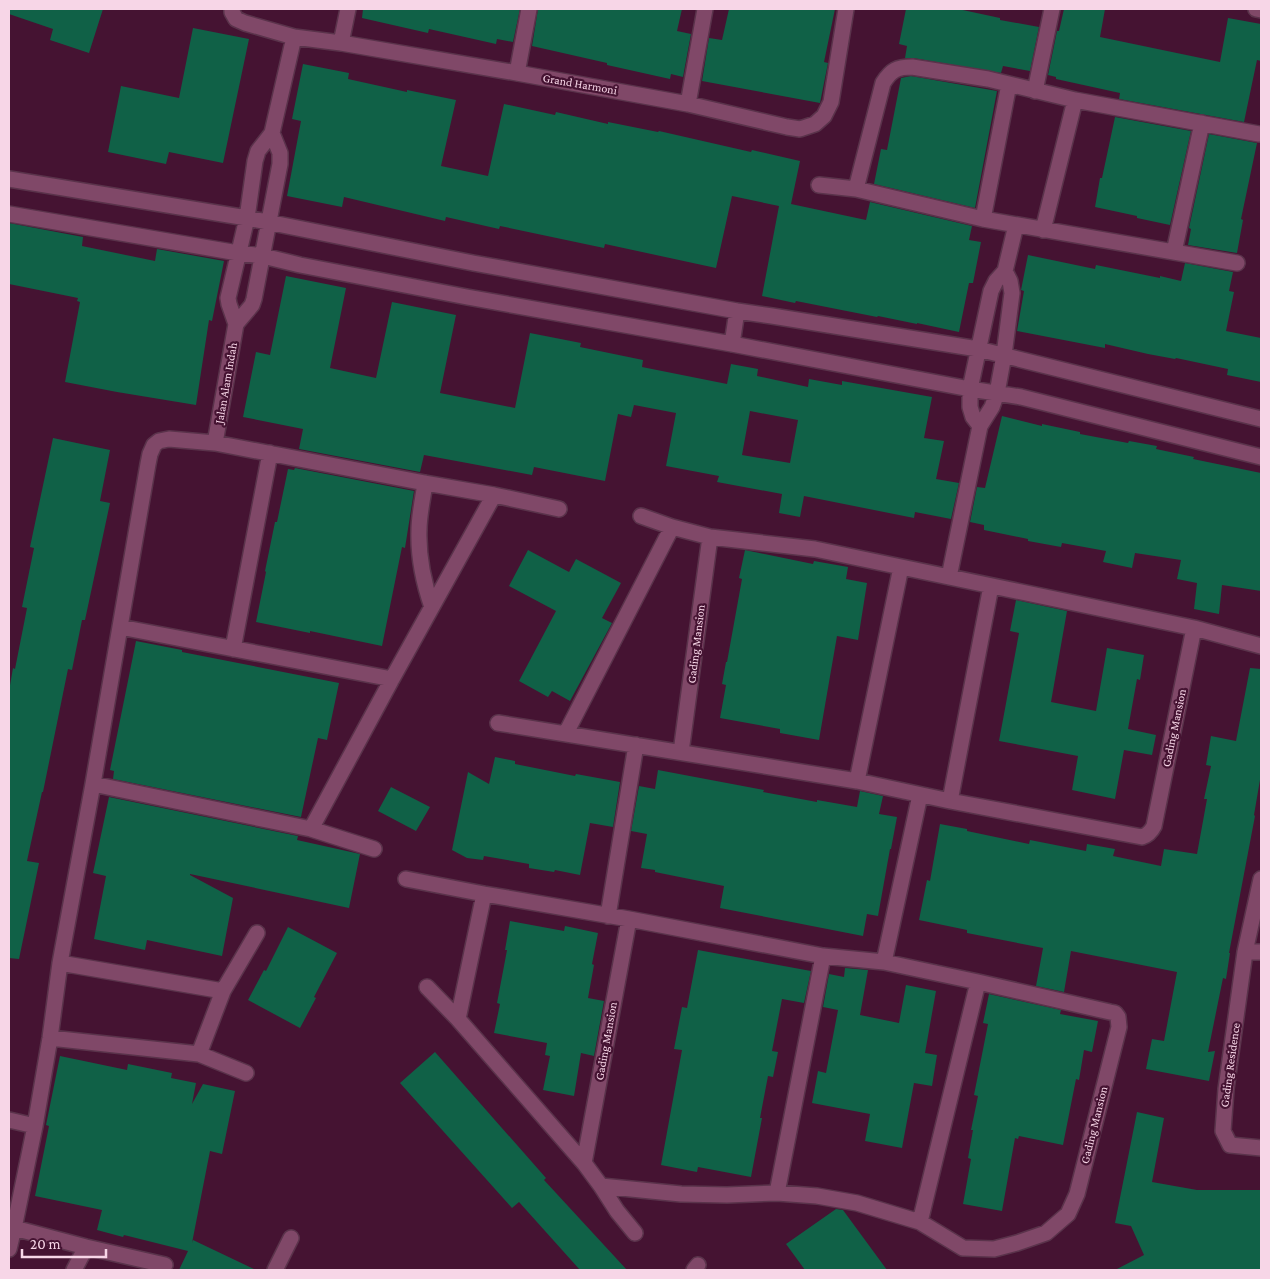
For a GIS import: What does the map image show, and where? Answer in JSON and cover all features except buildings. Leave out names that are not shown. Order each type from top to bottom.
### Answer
[{"type":"street","name":"Grand Harmoni","points":[[232,9],[236,19],[244,23],[294,37],[341,43],[688,104],[800,129],[815,124],[824,116],[831,102],[846,9]]},
{"type":"street","points":[[341,43],[348,9]]},
{"type":"street","points":[[517,73],[529,9]]},
{"type":"street","points":[[688,104],[705,9]]},
{"type":"street","points":[[1035,91],[1052,9]]},
{"type":"street","points":[[1256,9],[1261,10]]},
{"type":"street","points":[[236,324],[228,298],[247,218],[256,156],[272,133],[294,37]]},
{"type":"street","points":[[856,189],[883,83],[894,70],[903,67],[988,79],[1075,100],[1260,134]]},
{"type":"street","points":[[983,219],[1009,84]]},
{"type":"street","points":[[1043,230],[1075,100]]},
{"type":"street","points":[[1174,252],[1202,123]]},
{"type":"street","points":[[236,324],[253,302],[263,256],[280,159],[280,153],[272,133]]},
{"type":"street","points":[[9,179],[247,218],[737,311],[978,349],[1261,419]]},
{"type":"street","points":[[819,186],[856,189],[983,219],[1237,263]]},
{"type":"street","points":[[9,214],[263,256],[300,265],[467,297],[1021,397],[1261,457]]},
{"type":"street","points":[[980,426],[973,416],[970,407],[970,389],[991,291],[996,281],[1005,271],[1016,225]]},
{"type":"street","points":[[948,577],[980,426],[992,407],[997,393],[1012,293],[1010,281],[1005,271]]},
{"type":"street","points":[[732,344],[737,311]]},
{"type":"street","name":"Jalan Alam Indah","points":[[215,442],[236,324]]},
{"type":"street","points":[[9,1248],[35,1126],[60,963],[148,464],[154,445],[159,441],[168,439],[215,442],[559,508]]},
{"type":"street","points":[[233,649],[270,453]]},
{"type":"street","points":[[426,483],[418,528],[423,579],[432,608]]},
{"type":"street","points":[[311,829],[494,495]]},
{"type":"street","points":[[641,516],[710,537],[815,549],[1194,628],[1261,646]]},
{"type":"street","points":[[566,733],[672,527]]},
{"type":"street","name":"Gading Mansion","points":[[682,752],[710,537]]},
{"type":"street","points":[[857,781],[901,567]]},
{"type":"street","points":[[950,801],[992,586]]},
{"type":"street","points":[[120,627],[392,679]]},
{"type":"street","name":"Gading Mansion","points":[[498,723],[857,781],[950,801],[1142,837],[1152,831],[1154,826],[1194,628]]},
{"type":"street","points":[[608,916],[636,745]]},
{"type":"street","points":[[93,784],[311,829],[374,848]]},
{"type":"street","points":[[884,962],[920,795]]},
{"type":"street","name":"Gading Mansion","points":[[406,878],[823,956],[884,962],[1115,1013],[1118,1017],[1119,1028],[1076,1194],[1068,1214],[1046,1233],[1017,1243],[994,1249],[963,1248],[920,1222],[857,1203],[817,1196],[682,1194],[601,1186]]},
{"type":"street","name":"Gading Residence","points":[[1261,879],[1245,952],[1226,1089],[1223,1131],[1230,1146],[1261,1148]]},
{"type":"street","points":[[458,1019],[484,894]]},
{"type":"street","name":"Gading Mansion","points":[[584,1163],[629,919]]},
{"type":"street","points":[[199,1054],[223,991],[257,933]]},
{"type":"street","points":[[1245,952],[1261,952]]},
{"type":"street","points":[[777,1194],[823,956]]},
{"type":"street","points":[[60,963],[223,991]]},
{"type":"street","points":[[920,1222],[978,982]]},
{"type":"street","points":[[426,987],[458,1019],[584,1163],[617,1211],[635,1233]]},
{"type":"street","points":[[50,1038],[199,1054],[246,1073]]},
{"type":"street","points":[[9,1120],[35,1126]]},
{"type":"street","points":[[14,1228],[165,1265]]},
{"type":"street","points":[[275,1270],[291,1238]]},
{"type":"street","points":[[74,1270],[86,1247]]}]
